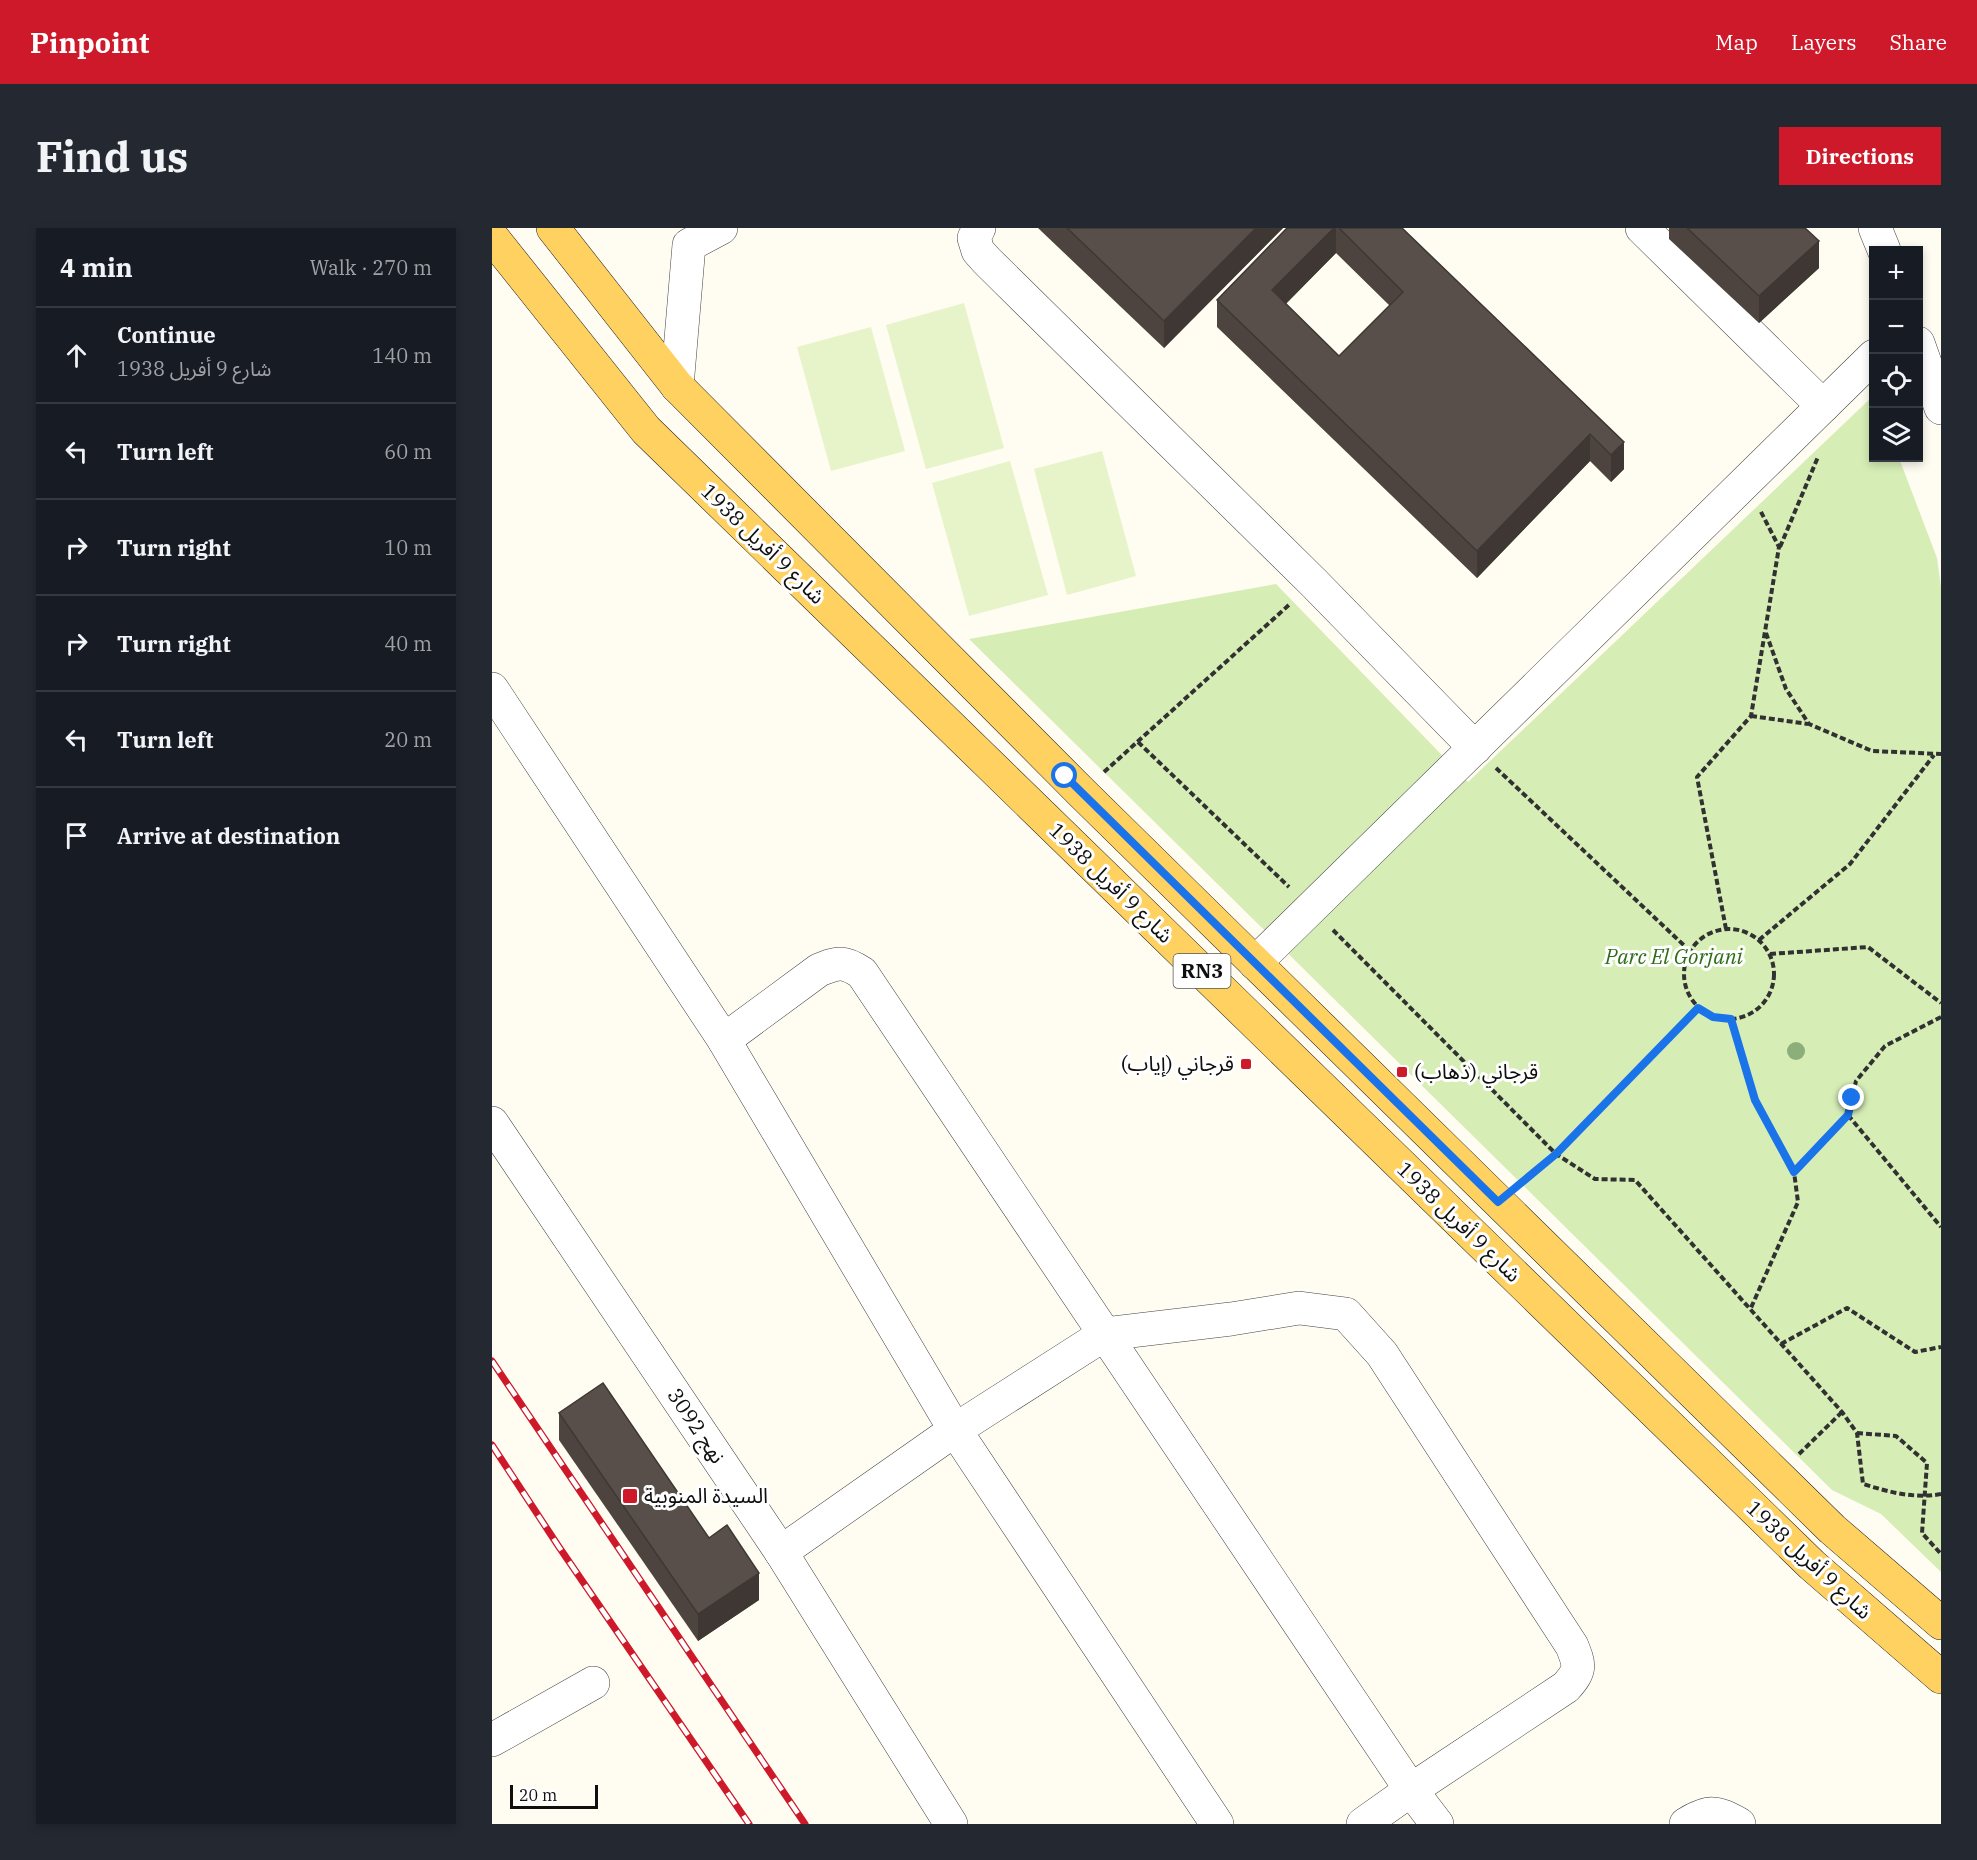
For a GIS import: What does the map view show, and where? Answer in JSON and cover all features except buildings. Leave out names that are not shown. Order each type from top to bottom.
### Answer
[{"type":"main road","name":"شارع 9 أفريل 1938","points":[[553,228],[677,386],[1082,793],[1777,1476],[1832,1529],[1936,1616]]},
{"type":"main road","name":"شارع 9 أفريل 1938","points":[[492,237],[646,430],[1812,1565],[1941,1677]]},
{"type":"street","points":[[677,386],[686,236],[721,228]]},
{"type":"street","points":[[979,228],[974,238],[978,251],[987,261],[1314,583],[1475,748]]},
{"type":"street","points":[[1642,228],[1823,406]]},
{"type":"street","points":[[1875,228],[1882,246]]},
{"type":"street","points":[[1922,354],[1941,408]]},
{"type":"street","points":[[1255,963],[1869,361]]},
{"type":"street","points":[[492,689],[724,1040],[955,1430],[1217,1824]]},
{"type":"street","points":[[724,1040],[819,970],[836,963],[849,964],[862,973],[1411,1790],[1437,1824]]},
{"type":"street","name":"نهج 3092","points":[[492,1123],[781,1552],[951,1824]]},
{"type":"street","points":[[781,1552],[955,1430],[1105,1334],[1231,1319],[1299,1308],[1346,1314],[1382,1354],[1572,1646],[1578,1660],[1577,1675],[1566,1687],[1363,1824]]},
{"type":"street","points":[[492,1740],[593,1683]]},
{"type":"street","points":[[1686,1824],[1701,1815],[1721,1814],[1739,1824]]},
{"type":"path","points":[[1726,929],[1697,777],[1751,716],[1779,547],[1819,453]]},
{"type":"path","points":[[1745,482],[1779,547]]},
{"type":"path","points":[[1082,793],[1314,583]]},
{"type":"path","points":[[1766,633],[1786,689],[1809,724]]},
{"type":"path","points":[[1751,716],[1809,724],[1872,751],[1941,754]]},
{"type":"path","points":[[1138,742],[1311,909],[1556,1154],[1595,1179],[1635,1180],[1842,1412],[1857,1433],[1863,1484],[1892,1492],[1925,1497],[1941,1494]]},
{"type":"path","points":[[1475,748],[1690,951]]},
{"type":"path","points":[[1759,940],[1850,864],[1934,755]]},
{"type":"path","points":[[1726,929],[1744,932],[1759,940],[1770,954],[1774,972],[1772,989],[1762,1004],[1748,1015],[1731,1019],[1713,1017],[1698,1008],[1688,993],[1683,976],[1690,951],[1709,933],[1726,929]]},
{"type":"path","points":[[1770,954],[1868,947],[1941,1003]]},
{"type":"path","points":[[1498,1202],[1556,1154],[1698,1008]]},
{"type":"path","points":[[1794,1172],[1848,1115],[1856,1081],[1885,1046],[1941,1017]]},
{"type":"path","points":[[1731,1019],[1755,1100],[1794,1172],[1798,1202],[1750,1310]]},
{"type":"path","points":[[1848,1115],[1941,1227]]},
{"type":"path","points":[[1780,1344],[1847,1308],[1915,1352],[1941,1347]]},
{"type":"path","points":[[1777,1476],[1842,1412]]},
{"type":"path","points":[[1857,1433],[1896,1436],[1927,1463],[1922,1533],[1941,1554]]},
{"type":"green space","points":[[964,303],[1004,448],[926,469],[886,325]]},
{"type":"green space","points":[[871,327],[905,451],[831,471],[797,347]]},
{"type":"green space","name":"Parc El Gorjani","points":[[1869,400],[1869,462],[1901,462],[1937,558],[1941,587],[1941,1572],[1881,1514],[1832,1490],[969,639],[1276,584],[1468,782]]},
{"type":"green space","points":[[1102,451],[1136,576],[1067,595],[1034,469]]},
{"type":"green space","points":[[1010,461],[1048,595],[969,616],[932,483]]},
{"type":"railway","points":[[492,1361],[805,1824]]},
{"type":"railway","points":[[492,1445],[749,1824]]},
{"type":"place","name":"قرجاني (إياب)","points":[[1246,1064]]},
{"type":"place","name":"قرجاني (ذهاب)","points":[[1402,1072]]},
{"type":"place","name":"السيدة المنوبية","points":[[630,1496]]},
{"type":"route","points":[[1065,776],[1498,1202],[1556,1154],[1698,1008],[1713,1017],[1731,1019],[1755,1100],[1794,1172],[1848,1115],[1852,1098]]}]
